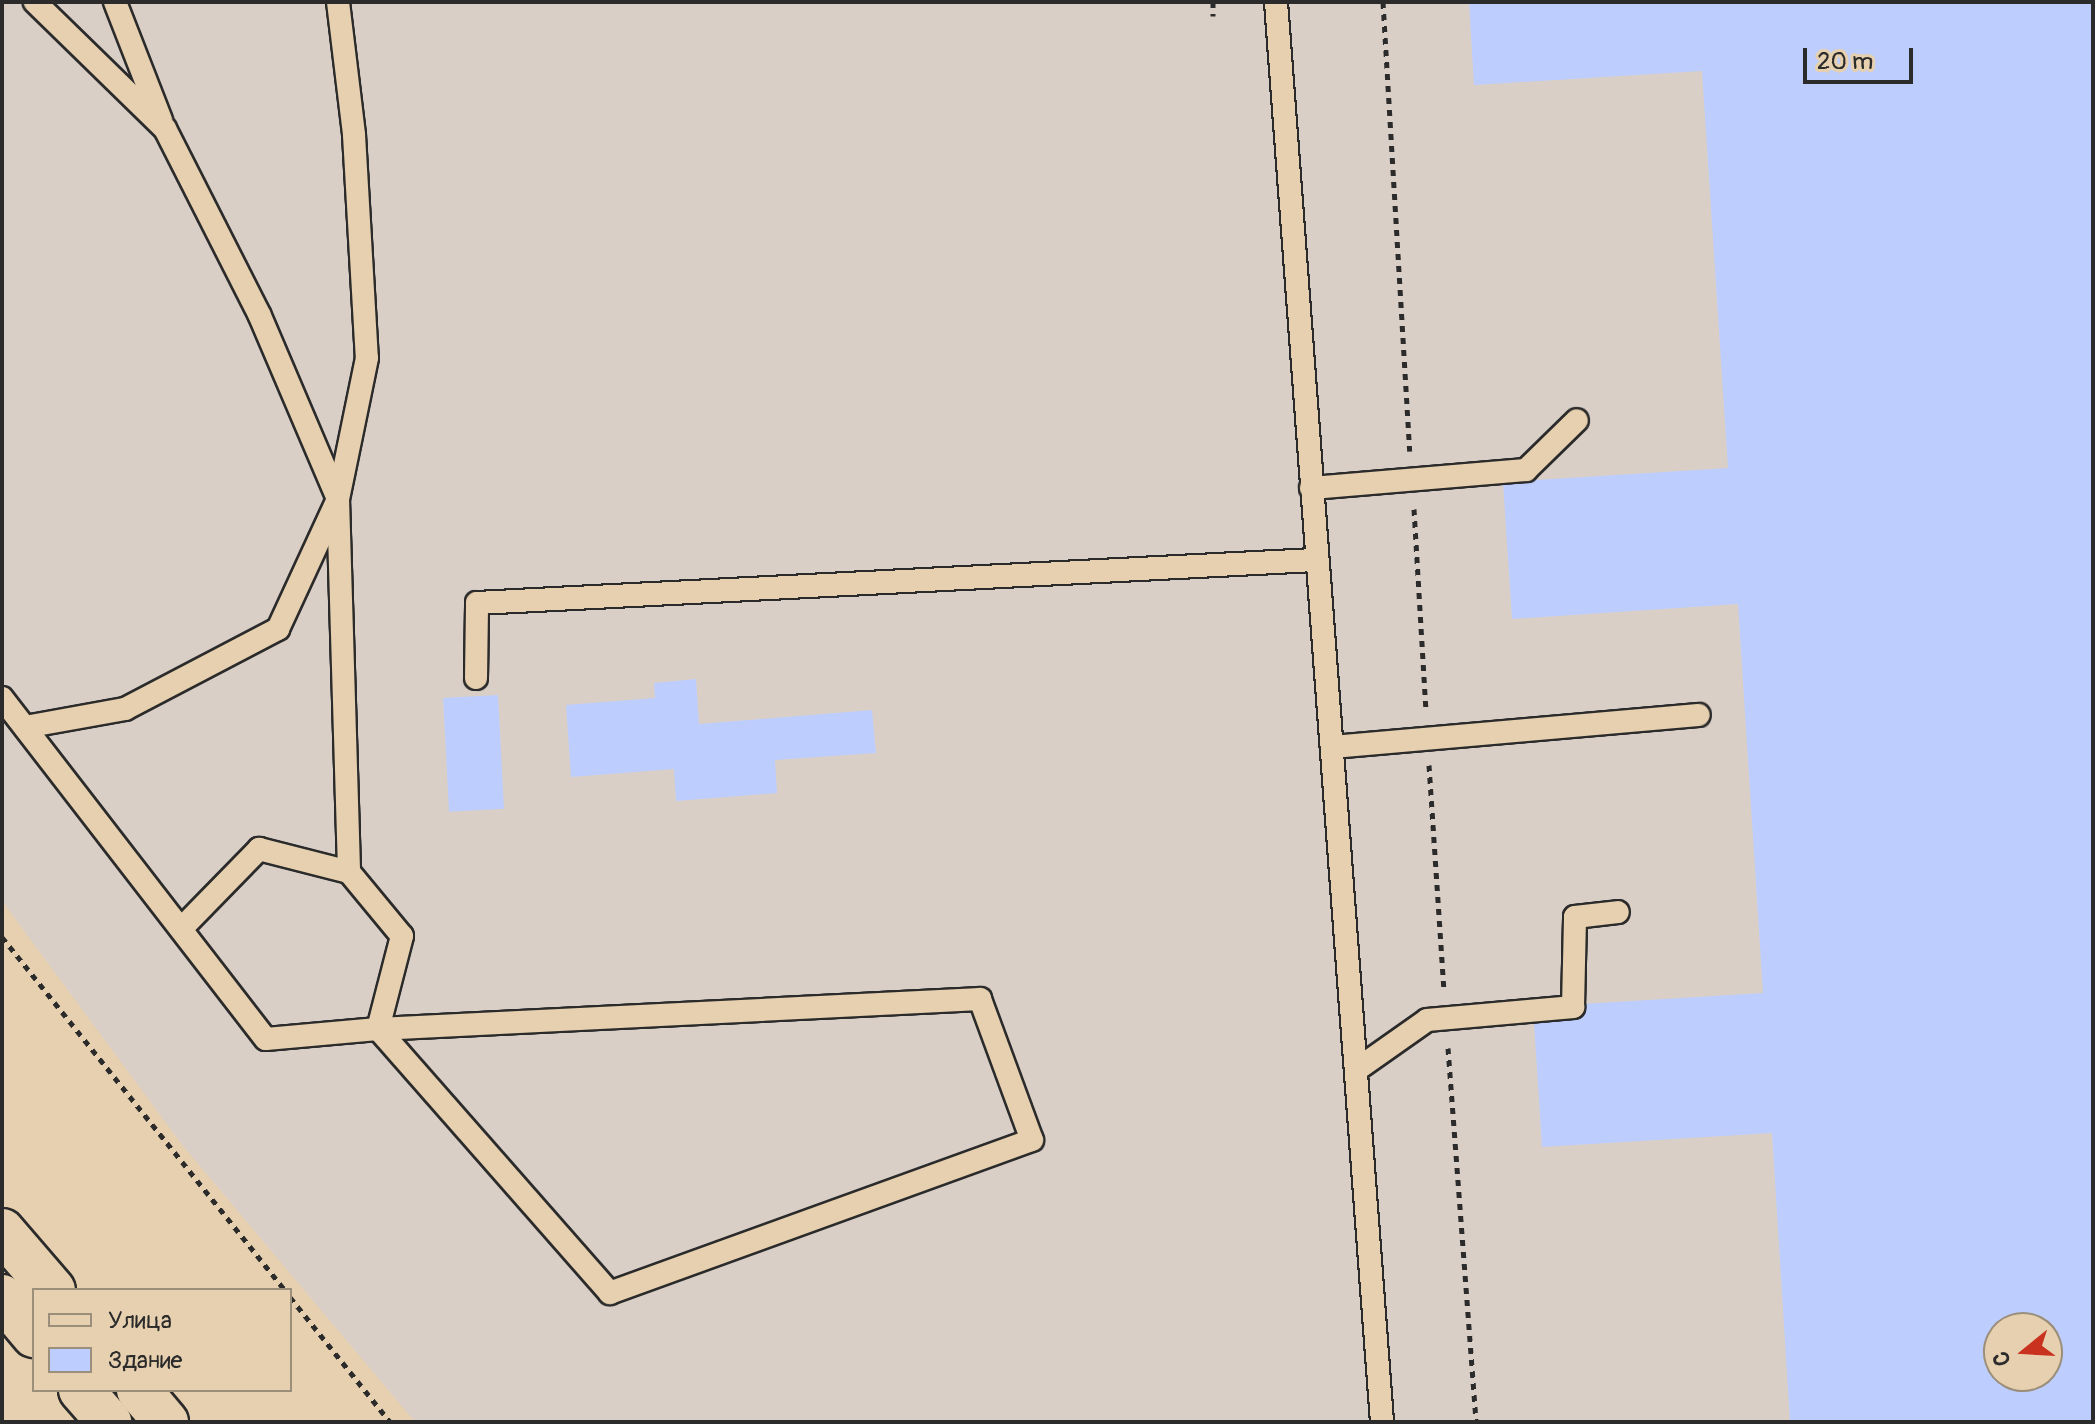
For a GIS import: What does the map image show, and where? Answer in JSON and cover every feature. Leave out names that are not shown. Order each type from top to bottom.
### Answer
[{"type":"main road","points":[[2,1231],[51,1288]]},
{"type":"main road","points":[[2,1297],[32,1333]]},
{"type":"main road","points":[[83,1392],[109,1422]]},
{"type":"main road","points":[[141,1392],[166,1422]]},
{"type":"lane","points":[[35,2],[165,129]]},
{"type":"lane","points":[[115,2],[165,129],[259,314],[338,499],[349,872]]},
{"type":"lane","points":[[25,727],[125,709],[278,629],[338,499],[367,358],[354,135],[338,2]]},
{"type":"lane","points":[[1276,2],[1315,560],[1359,1068],[1382,1422]]},
{"type":"lane","points":[[1311,488],[1526,470],[1577,420]]},
{"type":"lane","points":[[476,678],[477,603],[1315,560]]},
{"type":"lane","points":[[2,698],[266,1039],[378,1029],[980,999],[1032,1140],[610,1293],[378,1029]]},
{"type":"lane","points":[[1332,747],[1699,715]]},
{"type":"lane","points":[[181,929],[259,849],[349,872],[402,936],[378,1029]]},
{"type":"lane","points":[[1359,1068],[1427,1020],[1573,1007],[1575,917],[1618,912]]},
{"type":"path","points":[[1213,2],[1213,16]]},
{"type":"path","points":[[2,937],[283,1288]]},
{"type":"path","points":[[292,1300],[390,1422]]},
{"type":"shaded area","points":[[2,2],[2093,2],[2093,1422],[415,1422],[183,1146],[2,901]]},
{"type":"building","points":[[1469,2],[2093,2],[2093,1422],[1790,1422],[1772,1133],[1542,1147],[1533,1007],[1763,993],[1738,604],[1512,619],[1503,482],[1728,468],[1702,71],[1474,85]]},
{"type":"building","points":[[696,679],[699,724],[872,710],[876,753],[775,760],[777,793],[676,801],[674,769],[571,777],[566,705],[655,698],[654,683]]},
{"type":"building","points":[[498,695],[504,809],[449,812],[443,698]]}]
